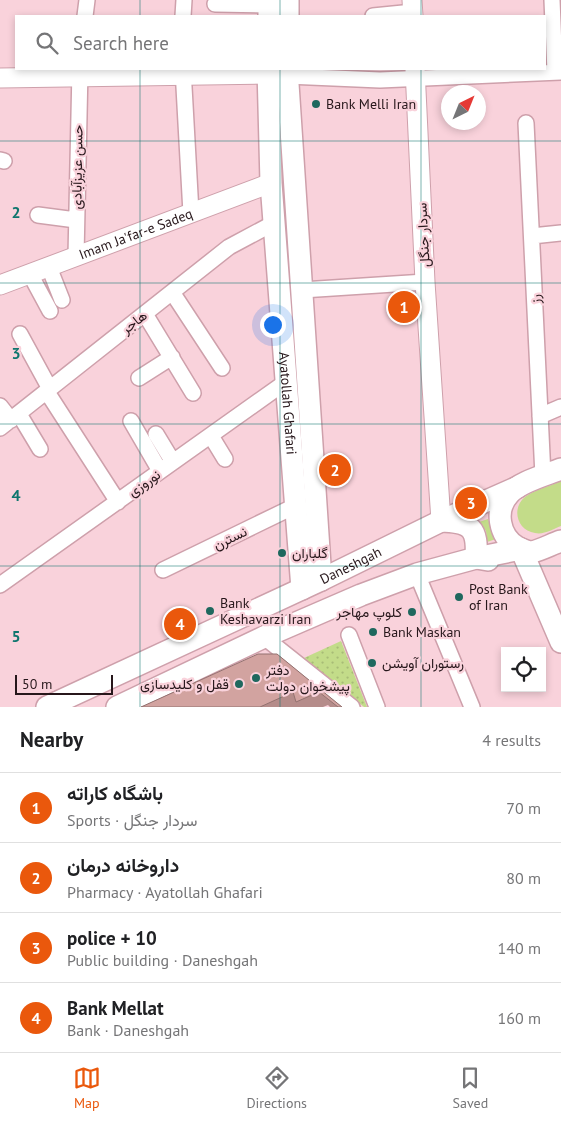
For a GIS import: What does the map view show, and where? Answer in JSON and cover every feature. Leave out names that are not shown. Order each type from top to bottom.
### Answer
[{"type":"main road","points":[[274,5],[287,15]]},
{"type":"main road","name":"Ayatollah Ghafari","points":[[277,72],[271,183],[302,589]]},
{"type":"main road","name":"Ayatollah Ghafari","points":[[277,72],[302,290],[321,580]]},
{"type":"main road","name":"Daneshgah","points":[[48,707],[302,589],[442,521],[552,472]]},
{"type":"main road","points":[[518,487],[509,493],[500,513],[500,524],[504,535],[521,549],[532,552],[561,541]]},
{"type":"main road","points":[[442,521],[459,521],[467,525],[475,534],[477,542],[476,558]]},
{"type":"main road","points":[[117,707],[264,637],[361,595],[417,574],[476,558],[521,549]]},
{"type":"main road","points":[[521,549],[561,642]]},
{"type":"main road","points":[[476,558],[510,564],[536,583]]},
{"type":"street","points":[[85,15],[86,0]]},
{"type":"street","points":[[183,15],[184,0]]},
{"type":"street","points":[[0,78],[79,73],[277,72],[380,80],[416,74],[558,72],[552,0]]},
{"type":"street","points":[[215,4],[274,5]]},
{"type":"street","points":[[379,15],[413,9]]},
{"type":"street","points":[[183,72],[191,213]]},
{"type":"street","name":"حسن عزیزآبادی","points":[[76,256],[79,73]]},
{"type":"street","name":"سردار جنگل","points":[[416,74],[425,282],[442,521]]},
{"type":"street","name":"رز","points":[[526,123],[540,416],[552,472]]},
{"type":"street","name":"Imam Ja'far-e Sadeq","points":[[0,285],[271,183]]},
{"type":"street","points":[[38,215],[76,220]]},
{"type":"street","name":"هاجر","points":[[10,421],[229,247],[274,223]]},
{"type":"street","points":[[532,236],[561,233]]},
{"type":"street","points":[[49,267],[62,300]]},
{"type":"street","points":[[30,274],[50,311]]},
{"type":"street","points":[[302,290],[425,282]]},
{"type":"street","points":[[172,292],[222,368]]},
{"type":"street","points":[[145,314],[193,393]]},
{"type":"street","points":[[20,334],[48,390],[118,502]]},
{"type":"street","points":[[139,378],[172,357]]},
{"type":"street","name":"نوروزی","points":[[0,585],[287,381]]},
{"type":"street","points":[[0,406],[10,421],[40,449]]},
{"type":"street","points":[[540,416],[561,407]]},
{"type":"street","points":[[131,420],[160,472]]},
{"type":"street","points":[[156,434],[173,462]]},
{"type":"street","points":[[211,436],[225,459]]},
{"type":"street","name":"نسترن","points":[[163,570],[297,505]]},
{"type":"street","points":[[417,574],[472,707]]},
{"type":"street","points":[[349,635],[377,707]]},
{"type":"street","points":[[264,637],[352,707]]},
{"type":"green space","points":[[561,481],[561,526],[538,533],[524,528],[520,524],[517,513],[521,502],[533,492]]},
{"type":"green space","points":[[488,519],[496,539],[487,542],[486,531],[479,522]]},
{"type":"green space","points":[[341,641],[367,707],[364,707],[304,658]]},
{"type":"building","points":[[258,654],[277,654],[342,707],[338,707],[319,692],[296,702],[293,692],[260,707],[141,707]]},
{"type":"place","name":"Bank Melli Iran","points":[[316,104]]},
{"type":"place","name":"باشگاه کاراته","points":[[404,307]]},
{"type":"place","name":"داروخانه درمان","points":[[335,470]]},
{"type":"place","name":"police + 10","points":[[471,503]]},
{"type":"place","name":"گلباران","points":[[282,553]]},
{"type":"place","name":"Post Bank of Iran","points":[[459,597]]},
{"type":"place","name":"Bank Keshavarzi Iran","points":[[210,611]]},
{"type":"place","name":"کلوپ مهاجر","points":[[412,612]]},
{"type":"place","name":"Bank Mellat","points":[[180,624]]},
{"type":"place","name":"Bank Maskan","points":[[373,632]]},
{"type":"place","name":"رستوران آویشن","points":[[372,663]]},
{"type":"place","name":"دفتر پیشخوان دولت","points":[[256,678]]},
{"type":"place","name":"قفل و کلیدسازی","points":[[239,684]]}]
